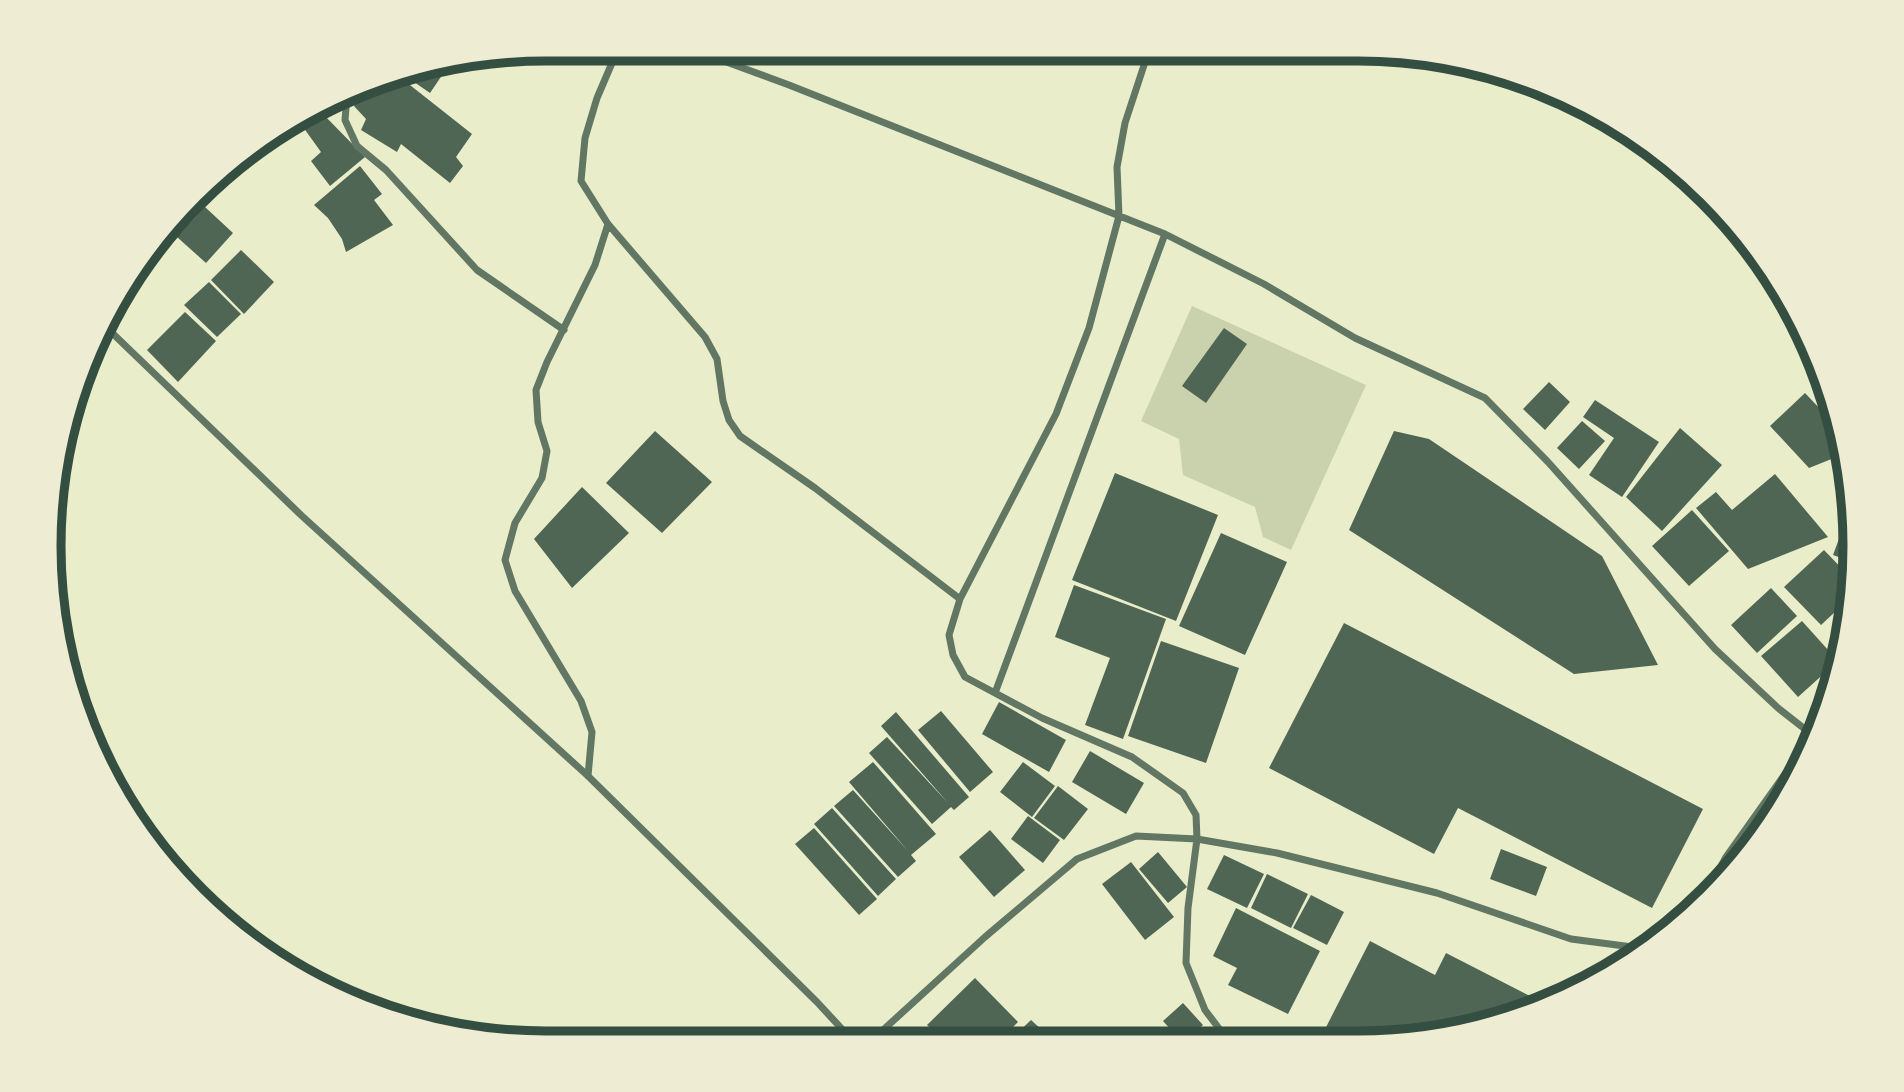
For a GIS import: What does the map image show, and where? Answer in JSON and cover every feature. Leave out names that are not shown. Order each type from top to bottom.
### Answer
[{"type":"street","points":[[613,61],[597,98],[585,138],[581,181],[608,224],[705,337],[717,359],[726,411],[740,436],[815,488],[960,599]]},
{"type":"street","points":[[724,61],[1165,234],[1264,284],[1355,338],[1485,398],[1548,462],[1715,649],[1778,708],[1807,730]]},
{"type":"street","points":[[1145,61],[1125,123],[1117,167],[1119,216],[1089,328],[1056,414],[960,599],[949,635],[953,655],[965,677],[1042,718],[1132,757],[1183,793],[1196,815],[1197,839],[1188,908],[1186,963],[1205,1010],[1220,1031]]},
{"type":"street","points":[[346,104],[345,120],[357,146],[386,170],[477,270],[564,330]]},
{"type":"street","points":[[588,776],[592,732],[581,701],[515,591],[505,560],[515,523],[542,478],[547,452],[538,422],[536,390],[595,265],[608,224]]},
{"type":"street","points":[[995,693],[1165,234]]},
{"type":"street","points":[[111,332],[302,516],[588,776],[844,1031]]},
{"type":"street","points":[[1720,868],[1783,779]]},
{"type":"street","points":[[882,1031],[985,937],[1077,859],[1136,836],[1197,839],[1277,853],[1437,894],[1571,939],[1630,947]]},
{"type":"green space","points":[[1192,306],[1366,385],[1291,550],[1263,537],[1255,507],[1183,475],[1179,439],[1141,421]]},
{"type":"building","points":[[444,73],[430,93],[412,81]]},
{"type":"building","points":[[406,82],[472,134],[456,157],[463,166],[450,183],[401,144],[397,152],[361,130],[366,119],[354,106],[360,98]]},
{"type":"building","points":[[324,115],[365,157],[330,186],[311,161],[321,152],[303,127]]},
{"type":"building","points":[[360,166],[382,194],[374,200],[393,225],[346,252],[342,239],[328,218],[314,205]]},
{"type":"building","points":[[205,207],[233,233],[206,263],[177,237]]},
{"type":"building","points":[[241,250],[274,282],[244,314],[211,280]]},
{"type":"building","points":[[209,282],[241,314],[217,337],[184,305]]},
{"type":"building","points":[[185,312],[216,341],[178,382],[147,350]]},
{"type":"building","points":[[1224,328],[1247,344],[1206,403],[1182,386]]},
{"type":"building","points":[[1549,382],[1570,402],[1545,430],[1523,409]]},
{"type":"building","points":[[1805,393],[1824,413],[1834,458],[1809,468],[1770,426]]},
{"type":"building","points":[[1595,400],[1659,442],[1622,497],[1589,475],[1614,438],[1583,417]]},
{"type":"building","points":[[1582,421],[1605,441],[1579,469],[1557,448]]},
{"type":"building","points":[[1680,428],[1722,465],[1662,531],[1626,497]]},
{"type":"building","points":[[655,431],[712,482],[662,533],[606,483]]},
{"type":"building","points":[[1394,431],[1429,439],[1602,556],[1658,665],[1574,674],[1349,530]]},
{"type":"building","points":[[1115,473],[1218,515],[1176,621],[1072,580]]},
{"type":"building","points":[[1775,474],[1828,537],[1748,569],[1696,508],[1716,492],[1732,510]]},
{"type":"building","points":[[582,487],[629,533],[572,588],[534,539]]},
{"type":"building","points":[[1692,510],[1729,551],[1689,586],[1652,546]]},
{"type":"building","points":[[1842,529],[1843,559],[1833,555]]},
{"type":"building","points":[[1221,533],[1287,562],[1245,655],[1179,626]]},
{"type":"building","points":[[1824,550],[1842,569],[1839,608],[1821,625],[1784,587]]},
{"type":"building","points":[[1074,585],[1166,619],[1123,739],[1085,725],[1110,658],[1055,637]]},
{"type":"building","points":[[1771,588],[1797,616],[1757,653],[1731,625]]},
{"type":"building","points":[[1802,621],[1830,652],[1826,672],[1798,697],[1761,656]]},
{"type":"building","points":[[1344,623],[1703,809],[1652,908],[1458,808],[1434,854],[1269,768]]},
{"type":"building","points":[[1161,641],[1239,668],[1206,763],[1128,736]]},
{"type":"building","points":[[999,702],[1066,740],[1049,772],[982,734]]},
{"type":"building","points":[[941,711],[993,772],[970,792],[918,730]]},
{"type":"building","points":[[896,712],[969,797],[954,810],[951,807],[932,824],[869,753],[887,737],[948,803],[881,726]]},
{"type":"building","points":[[1090,751],[1144,783],[1126,814],[1072,782]]},
{"type":"building","points":[[873,762],[936,834],[911,855],[916,861],[898,877],[834,806],[853,790],[908,851],[849,782]]},
{"type":"building","points":[[1023,762],[1055,786],[1032,817],[1000,792]]},
{"type":"building","points":[[1058,786],[1088,809],[1064,840],[1034,818]]},
{"type":"building","points":[[832,808],[896,879],[878,896],[814,824]]},
{"type":"building","points":[[1028,816],[1060,840],[1043,863],[1011,839]]},
{"type":"building","points":[[814,828],[877,899],[859,915],[795,844]]},
{"type":"building","points":[[990,830],[1025,870],[994,897],[959,857]]},
{"type":"building","points":[[1501,849],[1547,867],[1536,896],[1490,879]]},
{"type":"building","points":[[1158,852],[1187,887],[1168,903],[1139,869]]},
{"type":"building","points":[[1224,855],[1264,874],[1247,908],[1207,889]]},
{"type":"building","points":[[1131,862],[1174,917],[1145,940],[1102,884]]},
{"type":"building","points":[[1267,874],[1308,894],[1291,928],[1251,908]]},
{"type":"building","points":[[1311,895],[1344,912],[1327,945],[1293,928]]},
{"type":"building","points":[[1236,908],[1320,951],[1288,1014],[1228,985],[1237,968],[1213,956]]},
{"type":"building","points":[[1370,941],[1435,975],[1446,953],[1534,998],[1483,1014],[1421,1027],[1324,1031]]},
{"type":"building","points":[[975,978],[1018,1022],[1009,1031],[933,1031],[927,1025]]},
{"type":"building","points":[[1183,1003],[1203,1025],[1197,1031],[1172,1031],[1163,1021]]},
{"type":"building","points":[[1031,1020],[1043,1031],[1019,1031]]}]
